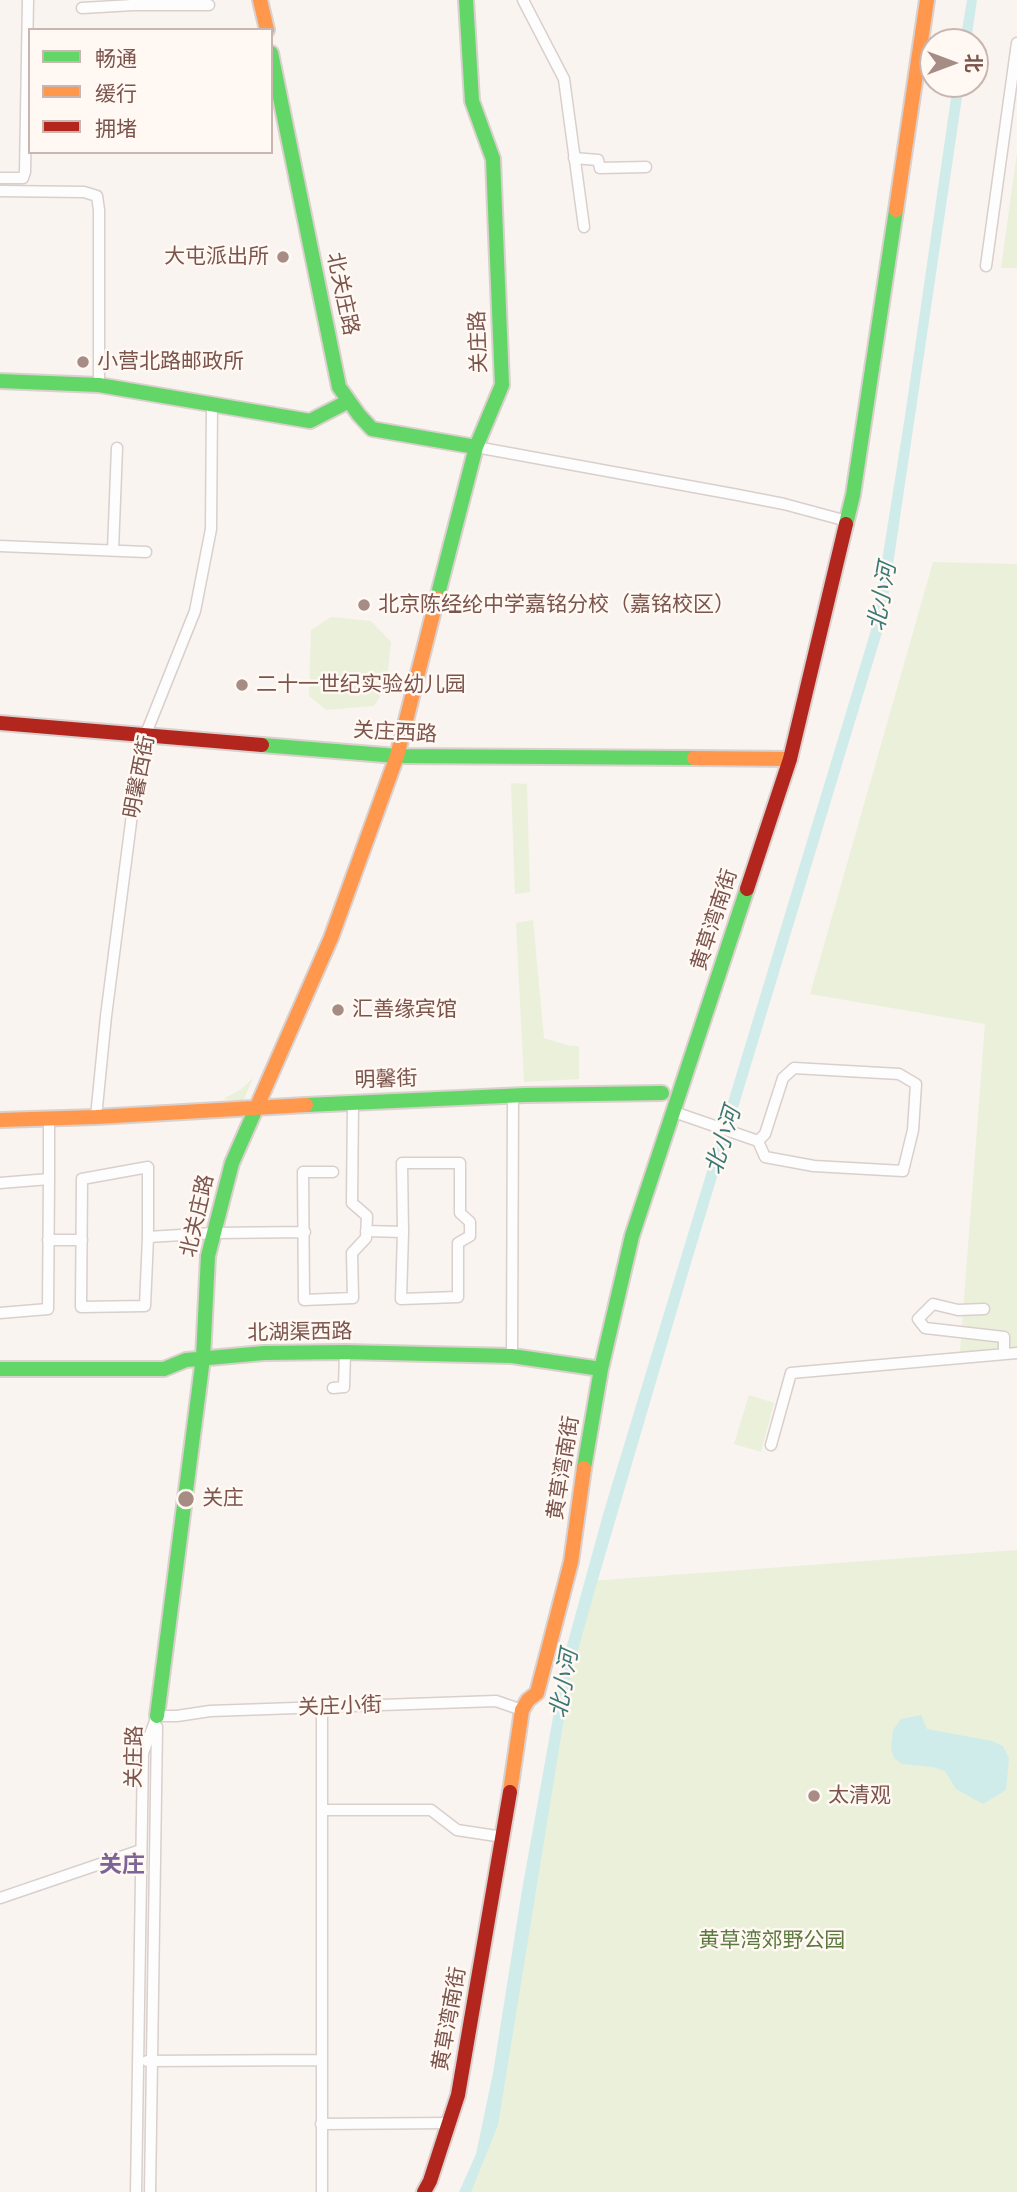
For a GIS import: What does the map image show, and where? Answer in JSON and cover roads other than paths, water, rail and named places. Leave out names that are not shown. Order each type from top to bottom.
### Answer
[{"type":"street","points":[[28,28],[29,0]]},
{"type":"street","points":[[260,0],[267,28]]},
{"type":"street","name":"关庄路","points":[[397,756],[476,447],[502,385],[494,159],[472,101],[466,0]]},
{"type":"street","points":[[523,0],[564,79],[584,227]]},
{"type":"street","name":"黄草湾南街","points":[[424,2192],[458,2095],[503,1838],[522,1710],[528,1700],[537,1693],[571,1562],[577,1509],[601,1369],[632,1236],[790,759],[853,495],[927,0]]},
{"type":"street","points":[[82,8],[134,3],[209,5]]},
{"type":"street","points":[[0,178],[23,178],[25,172],[28,43]]},
{"type":"street","points":[[986,266],[1017,43]]},
{"type":"street","name":"北关庄路","points":[[273,63],[339,387],[372,429],[476,447]]},
{"type":"street","points":[[574,159],[598,160],[600,168],[646,167]]},
{"type":"street","points":[[0,191],[85,192],[97,196],[99,385]]},
{"type":"street","points":[[0,382],[99,385],[310,421],[349,401]]},
{"type":"street","name":"明馨西街","points":[[96,1117],[106,1016],[138,768],[145,736],[195,611],[211,529],[212,403]]},
{"type":"street","points":[[476,447],[784,504],[846,521]]},
{"type":"street","points":[[113,550],[117,448]]},
{"type":"street","points":[[0,546],[146,552]]},
{"type":"street","name":"关庄西路","points":[[0,723],[397,756],[790,759]]},
{"type":"street","name":"北关庄路","points":[[158,1716],[202,1358],[208,1256],[232,1163],[331,938],[397,756]]},
{"type":"street","points":[[674,1112],[758,1141],[765,1157],[814,1166],[902,1171],[913,1130],[916,1084],[899,1074],[794,1068],[783,1078],[765,1134],[758,1141]]},
{"type":"street","name":"明馨街","points":[[0,1120],[353,1102],[662,1093]]},
{"type":"street","points":[[512,1356],[513,1096]]},
{"type":"street","points":[[333,1172],[303,1172],[304,1300],[353,1298],[352,1253],[366,1238],[367,1216],[352,1203],[353,1102]]},
{"type":"street","points":[[0,1313],[48,1309],[49,1119]]},
{"type":"street","points":[[402,1163],[460,1163],[460,1213],[470,1222],[470,1236],[458,1243],[458,1297],[401,1299],[403,1232],[402,1163]]},
{"type":"street","points":[[148,1167],[148,1237],[145,1306],[81,1307],[82,1179],[148,1167]]},
{"type":"street","points":[[0,1183],[49,1179]]},
{"type":"street","points":[[366,1231],[403,1232]]},
{"type":"street","points":[[148,1237],[305,1232]]},
{"type":"street","points":[[48,1240],[82,1240]]},
{"type":"street","points":[[984,1309],[958,1310],[933,1304],[918,1319],[925,1328],[1004,1337],[1004,1354]]},
{"type":"street","points":[[334,1388],[344,1387],[345,1352]]},
{"type":"street","name":"北湖渠西路","points":[[0,1369],[163,1369],[186,1360],[202,1358],[264,1353],[345,1352],[512,1356],[601,1369]]},
{"type":"street","points":[[771,1445],[791,1373],[1017,1353]]},
{"type":"street","name":"关庄小街","points":[[158,1716],[209,1711],[496,1701],[522,1710]]},
{"type":"street","points":[[322,1708],[322,2192]]},
{"type":"street","name":"关庄路","points":[[136,2192],[143,1753],[158,1716]]},
{"type":"street","name":"关庄路","points":[[150,2192],[158,1716]]},
{"type":"street","points":[[324,1810],[431,1810],[457,1830],[503,1838]]},
{"type":"street","points":[[0,1898],[141,1850]]},
{"type":"street","points":[[138,2062],[322,2060]]},
{"type":"street","points":[[321,2124],[449,2123]]},
{"type":"water","points":[[967,0],[977,0],[973,28],[962,28]]},
{"type":"water","name":"北小河","points":[[951,98],[962,98],[884,626],[691,1263],[571,1675],[498,2125],[471,2192],[459,2192],[476,2154],[493,2073],[522,1890],[564,1656],[604,1511],[871,630]]},
{"type":"water","points":[[921,1715],[927,1729],[992,1741],[1003,1746],[1009,1758],[1006,1790],[983,1804],[956,1789],[945,1771],[902,1764],[894,1758],[891,1749],[893,1730],[901,1719]]},
{"type":"place","name":"大屯派出所","points":[[283,257]]},
{"type":"place","name":"小营北路邮政所","points":[[83,362]]},
{"type":"place","name":"北京陈经纶中学嘉铭分校（嘉铭校区）","points":[[364,605]]},
{"type":"place","name":"二十一世纪实验幼儿园","points":[[242,685]]},
{"type":"place","name":"汇善缘宾馆","points":[[338,1010]]},
{"type":"place","name":"关庄","points":[[186,1499]]},
{"type":"place","name":"太清观","points":[[814,1796]]},
{"type":"district","name":"关庄","points":[[122,1866]]},
{"type":"park label","name":"黄草湾郊野公园","points":[[772,1941]]}]
